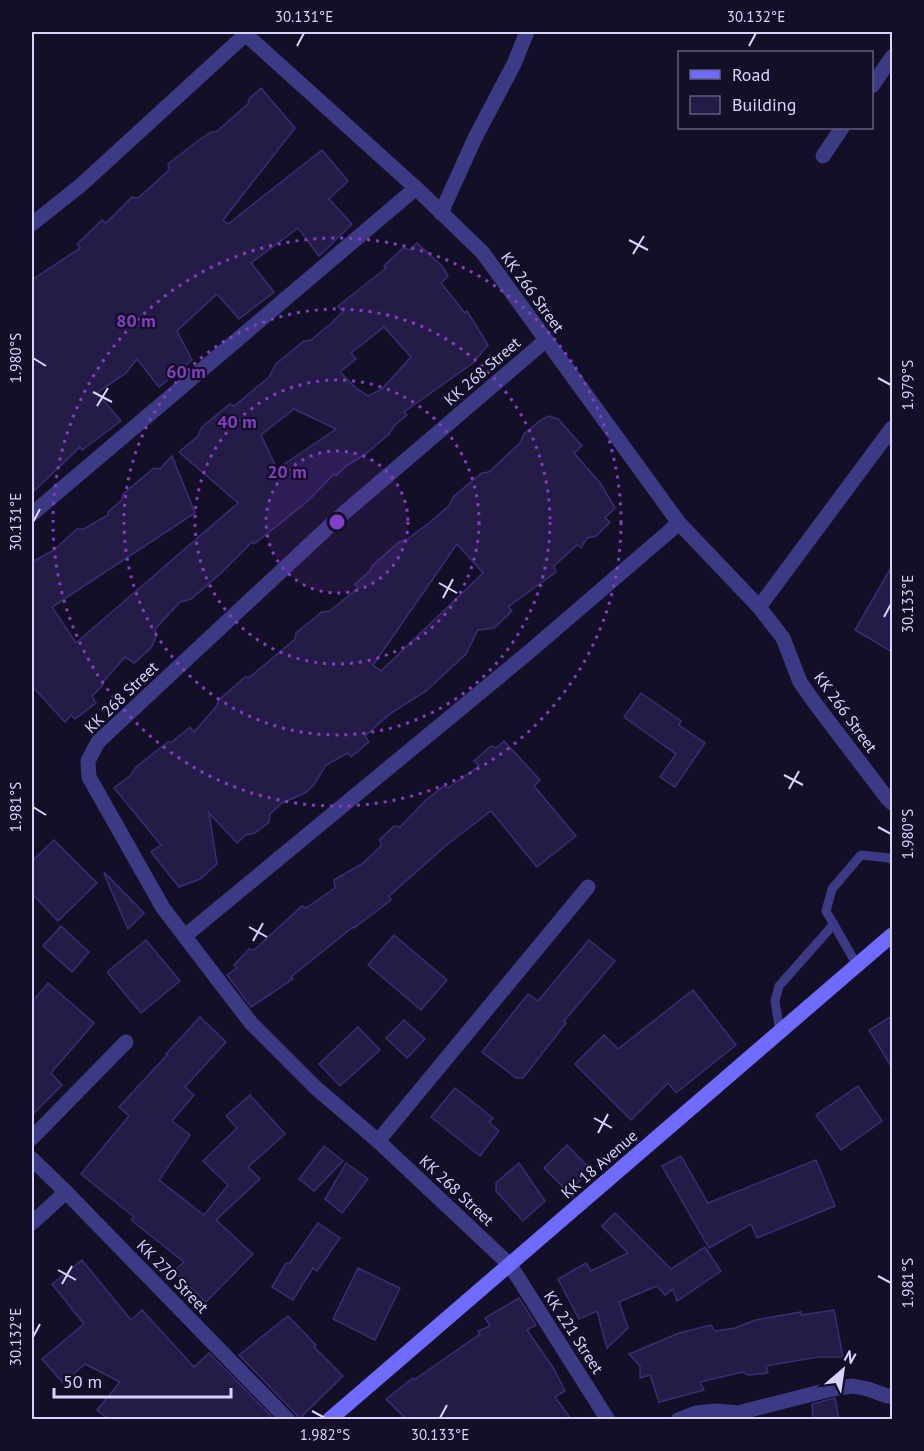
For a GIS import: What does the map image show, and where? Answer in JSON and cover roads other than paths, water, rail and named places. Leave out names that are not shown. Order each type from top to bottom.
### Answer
[{"type":"main road","name":"KK 18 Avenue","points":[[329,1419],[892,935]]},
{"type":"street","points":[[32,224],[81,185],[245,32]]},
{"type":"street","name":"KK 266 Street","points":[[245,32],[416,188],[483,253],[679,524],[759,607],[783,638],[800,682],[892,803]]},
{"type":"street","points":[[441,213],[475,138],[514,64],[527,32]]},
{"type":"street","points":[[873,85],[892,57]]},
{"type":"street","points":[[823,156],[841,129]]},
{"type":"street","points":[[32,514],[416,188]]},
{"type":"street","name":"KK 268 Street","points":[[510,1265],[378,1141],[316,1088],[251,1023],[163,908],[89,777],[88,761],[98,742],[337,519],[546,340]]},
{"type":"street","points":[[759,607],[892,428]]},
{"type":"street","points":[[186,936],[529,652],[679,524]]},
{"type":"street","points":[[378,1141],[588,887]]},
{"type":"street","points":[[32,1138],[126,1042]]},
{"type":"street","name":"KK 270 Street","points":[[32,1159],[288,1419]]},
{"type":"street","points":[[32,1223],[66,1192]]},
{"type":"street","name":"KK 221 Street","points":[[510,1265],[608,1419]]},
{"type":"street","points":[[678,1419],[696,1413],[716,1411],[738,1413],[832,1389],[853,1386],[892,1396]]},
{"type":"lane","points":[[857,966],[826,911],[831,889],[861,855],[892,860]]},
{"type":"lane","points":[[780,1032],[775,1001],[779,986],[834,924]]}]
